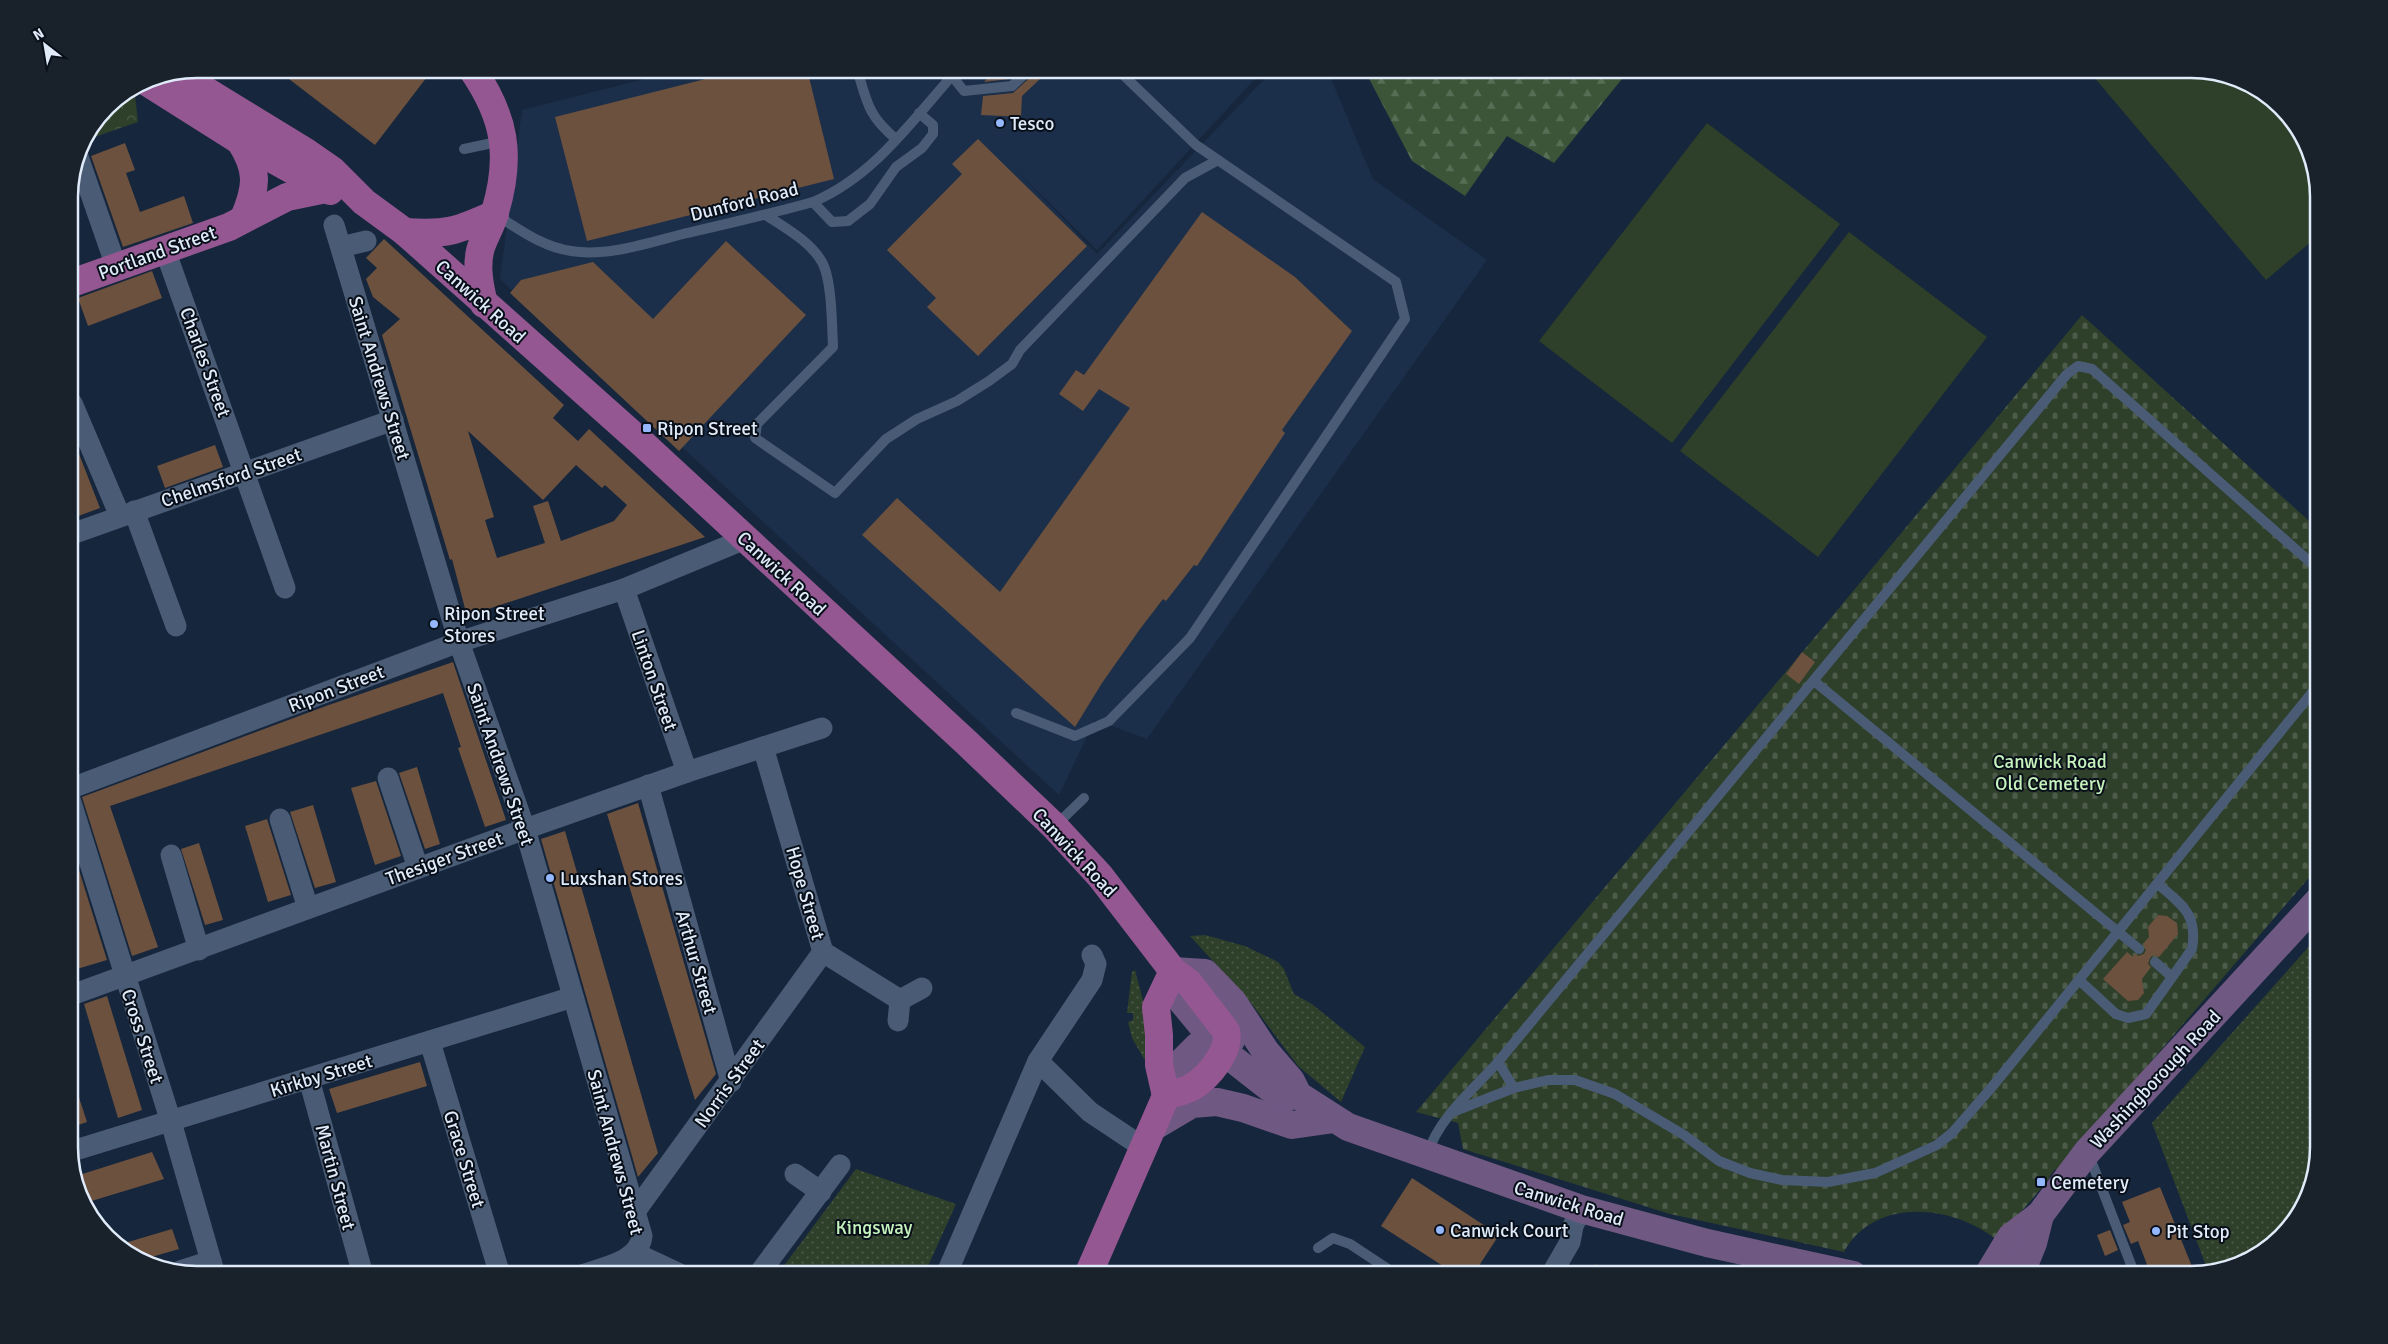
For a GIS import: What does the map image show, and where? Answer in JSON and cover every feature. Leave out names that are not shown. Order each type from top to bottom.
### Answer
[{"type":"main road","points":[[478,78],[488,92],[499,117],[504,141],[505,167],[495,214],[480,250],[479,285],[484,304]]},
{"type":"main road","points":[[181,79],[195,98]]},
{"type":"main road","points":[[158,85],[195,98]]},
{"type":"main road","name":"Canwick Road","points":[[195,98],[240,141],[326,190],[364,202]]},
{"type":"main road","name":"Canwick Road","points":[[195,98],[306,152],[332,170],[364,202],[405,232],[642,443],[967,743],[1054,826],[1100,876],[1172,971],[1204,973],[1233,1002],[1266,1052],[1291,1081],[1298,1095],[1348,1127],[1580,1209],[1707,1243],[1812,1266]]},
{"type":"main road","points":[[240,141],[248,154],[255,181],[253,196],[244,218]]},
{"type":"main road","name":"Portland Street","points":[[78,281],[229,227],[287,198],[326,190]]},
{"type":"main road","points":[[405,232],[437,234],[457,231],[495,214]]},
{"type":"main road","name":"Washingborough Road","points":[[2024,1266],[2033,1244],[2040,1215],[2087,1152],[2310,910]]},
{"type":"main road","points":[[1092,1266],[1166,1096],[1159,1065],[1159,1035],[1156,1007],[1172,971],[1189,983],[1222,1025],[1222,1044],[1211,1069],[1193,1086],[1166,1096]]},
{"type":"main road","points":[[1222,1044],[1266,1052]]},
{"type":"main road","name":"Canwick Road","points":[[1222,1044],[1270,1088],[1285,1097],[1298,1095]]},
{"type":"main road","points":[[1148,1138],[1192,1104],[1217,1102],[1243,1108],[1292,1124],[1334,1119]]},
{"type":"main road","points":[[1993,1266],[2011,1237],[2040,1215]]},
{"type":"street","points":[[82,167],[116,266]]},
{"type":"street","name":"Saint Andrews Street","points":[[334,225],[459,642],[525,828],[642,1236],[641,1244],[634,1253],[662,1266]]},
{"type":"street","points":[[341,247],[366,241]]},
{"type":"street","name":"Charles Street","points":[[165,250],[246,473],[285,588]]},
{"type":"street","points":[[78,415],[127,514],[176,626]]},
{"type":"street","name":"Chelmsford Street","points":[[78,531],[393,420]]},
{"type":"street","name":"Ripon Street","points":[[78,786],[459,642],[624,589],[745,539]]},
{"type":"street","name":"Linton Street","points":[[624,589],[687,772]]},
{"type":"street","name":"Thesiger Street","points":[[78,993],[125,978],[525,828],[822,728]]},
{"type":"street","name":"Hope Street","points":[[763,747],[823,952],[899,1010],[922,988]]},
{"type":"street","points":[[388,778],[418,868]]},
{"type":"street","name":"Arthur Street","points":[[648,786],[731,1082]]},
{"type":"street","points":[[280,819],[308,908]]},
{"type":"street","name":"Cross Street","points":[[78,825],[171,1122],[212,1266]]},
{"type":"street","points":[[171,855],[199,950]]},
{"type":"street","name":"Norris Street","points":[[634,1213],[731,1082],[823,952]]},
{"type":"street","points":[[950,1266],[1038,1061],[1092,980],[1096,964],[1092,955]]},
{"type":"street","name":"Kirkby Street","points":[[78,1149],[573,997]]},
{"type":"street","name":"Grace Street","points":[[430,1042],[497,1266]]},
{"type":"street","points":[[1038,1061],[1090,1112],[1148,1138]]},
{"type":"street","name":"Martin Street","points":[[309,1079],[361,1266]]},
{"type":"street","points":[[765,1266],[840,1165]]},
{"type":"street","points":[[795,1174],[821,1192]]},
{"type":"street","points":[[1556,1266],[1570,1242],[1572,1226],[1580,1209]]},
{"type":"street","points":[[603,1266],[634,1253]]},
{"type":"lane","points":[[860,78],[871,111],[878,124],[896,139]]},
{"type":"lane","name":"Dunford Road","points":[[495,214],[537,241],[554,247],[582,252],[633,247],[813,202],[832,194],[854,181],[872,166],[950,78]]},
{"type":"lane","points":[[958,78],[964,91],[1012,86],[1020,78]]},
{"type":"lane","points":[[1016,713],[1075,736],[1109,721],[1190,638],[1405,319],[1396,282],[1196,145],[1126,78]]},
{"type":"lane","points":[[813,202],[832,222],[848,221],[870,204],[896,167],[922,148],[933,134],[932,125],[919,113]]},
{"type":"lane","points":[[464,149],[504,141]]},
{"type":"lane","points":[[766,215],[808,245],[823,263],[830,298],[833,347],[757,424],[755,438],[835,494],[886,439],[927,413],[957,402],[1012,364],[1020,350],[1185,178],[1218,160]]},
{"type":"lane","points":[[1427,1156],[1436,1131],[1450,1113],[1498,1062],[2067,374],[2078,366],[2092,369],[2310,562]]},
{"type":"lane","points":[[1814,681],[2139,950]]},
{"type":"lane","points":[[1450,1113],[1514,1088],[1548,1080],[1575,1080],[1615,1094],[1684,1135],[1719,1161],[1758,1175],[1782,1180],[1828,1182],[1875,1173],[1938,1146],[1952,1133],[2118,933],[2310,695]]},
{"type":"lane","points":[[1054,826],[1084,798]]},
{"type":"lane","points":[[2079,980],[2116,1014],[2128,1018],[2146,1014],[2192,949],[2193,922],[2184,906],[2158,884]]},
{"type":"lane","points":[[2155,962],[2172,977]]},
{"type":"lane","points":[[1498,1062],[1514,1088]]},
{"type":"lane","points":[[2087,1152],[2131,1266]]},
{"type":"lane","points":[[1318,1248],[1333,1238],[1350,1244],[1383,1266]]},
{"type":"shaded area","points":[[648,78],[1256,78],[1097,250],[1012,166],[1097,254],[1265,78],[1331,78],[1373,179],[1487,260],[1147,739],[1095,720],[1059,795],[500,279],[522,110]]},
{"type":"green space","points":[[1369,78],[1623,78],[1554,163],[1507,136],[1465,196],[1412,161]]},
{"type":"green space","points":[[2095,78],[2192,78],[2222,82],[2251,93],[2281,118],[2298,144],[2308,173],[2310,189],[2310,243],[2266,280]]},
{"type":"green space","points":[[135,95],[138,122],[94,137],[112,112]]},
{"type":"green space","points":[[1707,123],[1840,224],[1672,443],[1539,341]]},
{"type":"green space","points":[[1849,232],[1987,337],[1818,557],[1680,451]]},
{"type":"green space","name":"Canwick Road Old Cemetery","points":[[2082,315],[2310,522],[2310,876],[2057,1171],[2055,1169],[2050,1178],[1997,1240],[1979,1228],[1959,1219],[1916,1212],[1894,1214],[1875,1222],[1858,1234],[1844,1252],[1670,1214],[1463,1149],[1458,1123],[1416,1112],[1825,625]]},
{"type":"green space","points":[[1205,935],[1245,946],[1278,962],[1284,969],[1294,994],[1312,1004],[1365,1047],[1341,1102],[1298,1066],[1251,1003],[1190,936]]},
{"type":"green space","points":[[2310,945],[2309,1163],[2306,1178],[2295,1207],[2276,1232],[2251,1251],[2222,1262],[2206,1265],[2152,1123]]},
{"type":"green space","points":[[1135,970],[1146,1012],[1147,1060],[1144,1059],[1132,1038],[1128,1022],[1133,1020],[1133,1013],[1127,1013],[1132,972]]},
{"type":"green space","name":"Kingsway","points":[[856,1169],[956,1204],[928,1266],[784,1266]]},
{"type":"building","points":[[288,78],[426,78],[375,145]]},
{"type":"building","points":[[709,78],[809,78],[834,179],[587,241],[555,117]]},
{"type":"building","points":[[988,78],[1010,78],[1009,79],[984,82]]},
{"type":"building","points":[[1029,78],[1041,78],[1022,96],[1021,117],[981,115],[983,96],[1013,93]]},
{"type":"building","points":[[978,139],[1087,246],[978,356],[927,307],[936,298],[887,250],[962,174],[952,164]]},
{"type":"building","points":[[125,143],[135,170],[126,173],[140,212],[184,196],[193,223],[123,247],[91,156]]},
{"type":"building","points":[[1202,212],[1295,277],[1352,331],[1282,430],[1285,433],[1197,566],[1194,565],[1166,601],[1163,599],[1140,629],[1102,683],[1075,727],[862,535],[897,498],[1000,592],[1130,408],[1099,389],[1083,411],[1059,394],[1076,370],[1084,375]]},
{"type":"building","points":[[384,239],[564,405],[553,418],[578,441],[589,429],[705,537],[467,616],[452,559],[450,560],[382,335],[400,319],[373,297],[366,279],[377,268],[366,258]],"holes":[[[468,431],[543,500],[576,465],[602,488],[605,485],[627,505],[614,521],[561,541],[548,501],[533,506],[545,543],[497,558],[485,520],[494,517]]]},
{"type":"building","points":[[726,241],[806,315],[679,451],[510,293],[521,280],[593,262],[653,319]]},
{"type":"building","points":[[152,271],[162,298],[88,326],[78,298]]},
{"type":"building","points":[[215,445],[223,467],[165,488],[157,466]]},
{"type":"building","points":[[78,451],[100,508],[78,516]]},
{"type":"building","points":[[1802,652],[1815,662],[1799,684],[1786,674]]},
{"type":"building","points":[[453,662],[506,820],[485,827],[458,748],[461,747],[443,693],[110,806],[158,947],[132,956],[82,797],[326,706]]},
{"type":"building","points":[[417,767],[440,844],[425,849],[399,773]]},
{"type":"building","points":[[376,781],[401,856],[375,865],[351,788]]},
{"type":"building","points":[[638,803],[716,1074],[695,1100],[607,814]]},
{"type":"building","points":[[313,805],[336,882],[315,888],[290,812]]},
{"type":"building","points":[[267,819],[291,895],[268,902],[245,826]]},
{"type":"building","points":[[565,831],[658,1153],[638,1177],[541,839]]},
{"type":"building","points":[[199,843],[223,920],[205,925],[181,849]]},
{"type":"building","points":[[78,867],[107,960],[78,969]]},
{"type":"building","points":[[2158,915],[2167,916],[2177,923],[2178,934],[2159,957],[2153,955],[2150,958],[2148,964],[2151,967],[2142,979],[2144,993],[2138,1000],[2128,1001],[2103,979],[2127,952],[2133,957],[2135,954],[2138,956],[2144,954],[2146,950],[2143,944],[2149,937],[2148,927]]},
{"type":"building","points":[[107,996],[142,1110],[118,1118],[84,1004]]},
{"type":"building","points":[[420,1062],[427,1086],[337,1113],[329,1089]]},
{"type":"building","points":[[78,1094],[87,1122],[78,1125]]},
{"type":"building","points":[[152,1152],[164,1179],[91,1201],[81,1174]]},
{"type":"building","name":"Canwick Court","points":[[1412,1178],[1499,1235],[1479,1266],[1443,1266],[1381,1226]]},
{"type":"building","name":"Pit Stop","points":[[2160,1187],[2192,1266],[2148,1266],[2138,1241],[2131,1244],[2123,1225],[2130,1222],[2122,1202]]},
{"type":"building","points":[[172,1229],[179,1249],[151,1257],[137,1251],[126,1243]]},
{"type":"building","points":[[2110,1230],[2118,1250],[2105,1256],[2097,1235]]},
{"type":"place","name":"Tesco","points":[[1000,123]]},
{"type":"place","name":"Ripon Street","points":[[647,428]]},
{"type":"place","name":"Ripon Street Stores","points":[[434,624]]},
{"type":"place","name":"Luxshan Stores","points":[[550,878]]},
{"type":"place","name":"Cemetery","points":[[2041,1182]]},
{"type":"place","name":"Canwick Court","points":[[1440,1230]]},
{"type":"place","name":"Pit Stop","points":[[2156,1231]]}]
